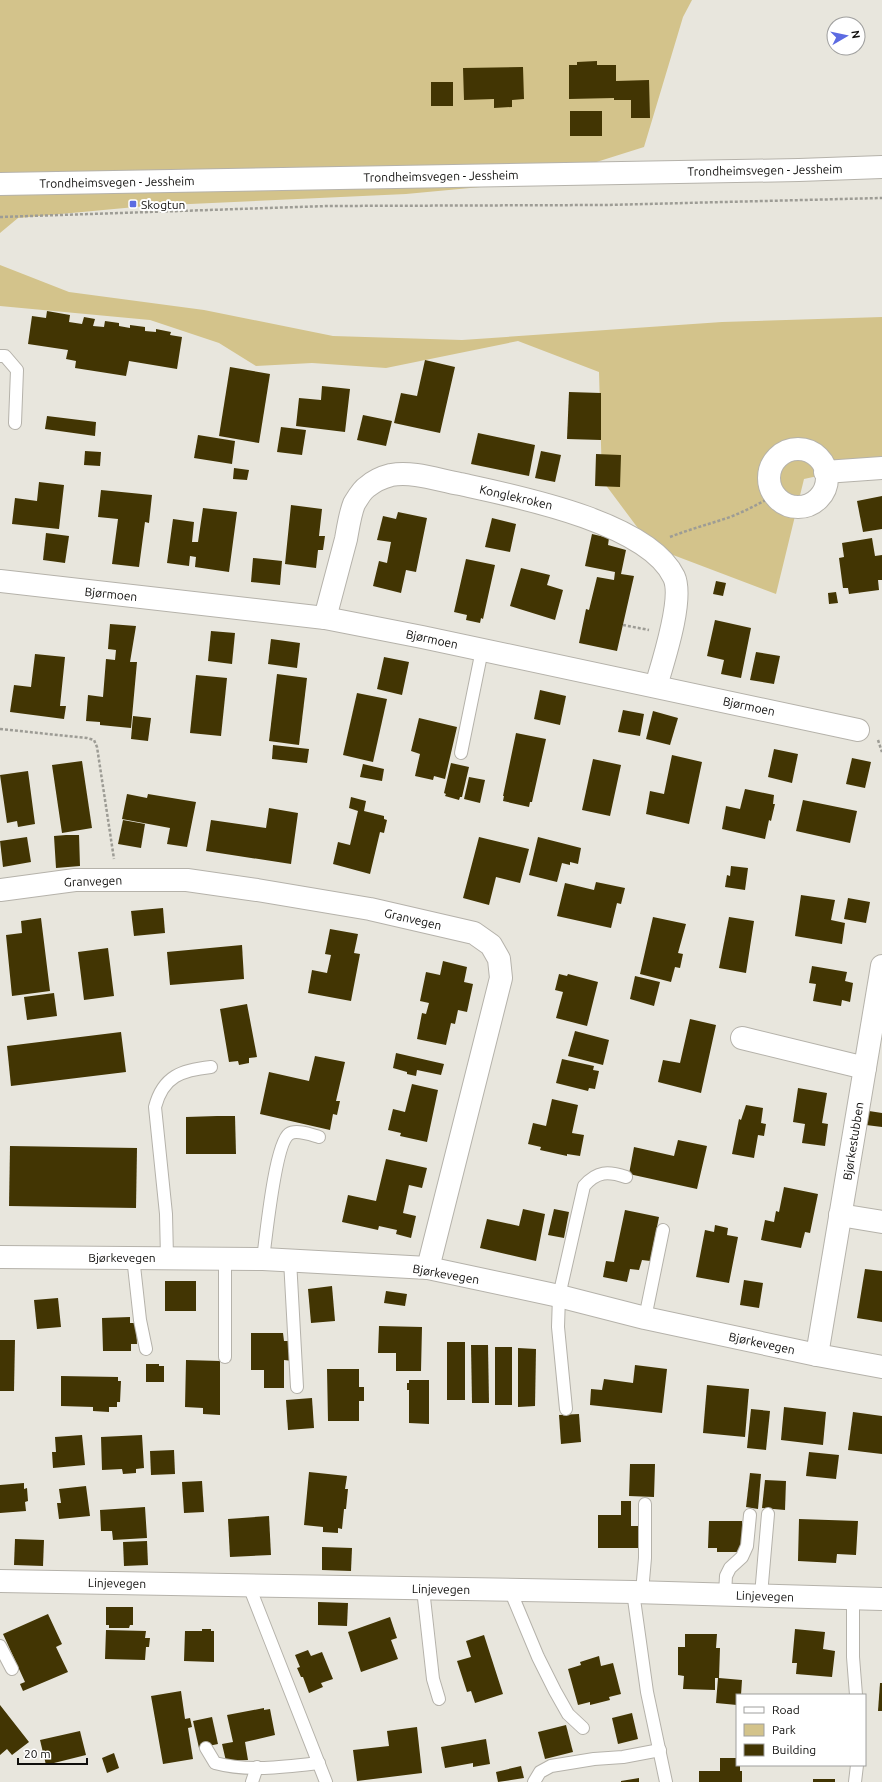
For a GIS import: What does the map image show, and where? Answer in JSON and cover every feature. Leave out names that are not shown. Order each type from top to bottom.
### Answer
[{"type":"street","name":"Trondheimsvegen - Jessheim","points":[[0,184],[882,167]]},
{"type":"street","points":[[792,450],[802,450],[811,453],[819,459],[825,472],[825,486],[821,495],[814,502],[805,506],[787,505],[775,495],[770,484],[769,475],[771,466],[776,458],[792,450]]},
{"type":"street","points":[[825,472],[882,468]]},
{"type":"street","name":"Konglekroken","points":[[325,618],[354,504],[366,487],[381,478],[392,475],[418,476],[510,495],[561,508],[603,524],[647,547],[658,555],[675,578],[677,590],[675,611],[656,686]]},
{"type":"street","name":"Bjørmoen","points":[[0,581],[325,618],[656,686],[858,730]]},
{"type":"street","name":"Granvegen","points":[[0,890],[75,880],[187,880],[370,909],[474,933],[491,945],[499,959],[501,978],[428,1268]]},
{"type":"street","name":"Bjørkestubben","points":[[817,1355],[882,966]]},
{"type":"street","points":[[742,1038],[865,1068]]},
{"type":"street","points":[[840,1215],[882,1222]]},
{"type":"street","name":"Bjørkevegen","points":[[0,1257],[263,1259],[428,1268],[559,1296],[645,1318],[817,1355],[882,1367]]},
{"type":"street","name":"Linjevegen","points":[[0,1581],[637,1592],[882,1599]]},
{"type":"lane","points":[[0,356],[5,356],[17,370],[15,424]]},
{"type":"lane","points":[[461,753],[482,650]]},
{"type":"lane","points":[[167,1258],[166,1214],[155,1107],[167,1082],[174,1076],[193,1069],[211,1067]]},
{"type":"lane","points":[[263,1259],[277,1170],[284,1140],[290,1133],[294,1132],[319,1137]]},
{"type":"lane","points":[[566,1409],[558,1326],[559,1296],[584,1186],[590,1179],[604,1173],[613,1173],[626,1177]]},
{"type":"lane","points":[[645,1318],[663,1230]]},
{"type":"lane","points":[[133,1257],[140,1320],[146,1349]]},
{"type":"lane","points":[[225,1259],[225,1357]]},
{"type":"lane","points":[[290,1260],[297,1387]]},
{"type":"lane","points":[[645,1504],[645,1558],[637,1592],[647,1692],[666,1782]]},
{"type":"lane","points":[[761,1595],[768,1514]]},
{"type":"lane","points":[[725,1594],[726,1576],[730,1568],[742,1557],[747,1546],[750,1515]]},
{"type":"lane","points":[[249,1586],[326,1782]]},
{"type":"lane","points":[[423,1589],[433,1679],[439,1699]]},
{"type":"lane","points":[[510,1590],[526,1631],[555,1691],[568,1714],[583,1728]]},
{"type":"lane","points":[[853,1599],[853,1657],[856,1694]]},
{"type":"lane","points":[[0,1646],[12,1668]]},
{"type":"lane","points":[[206,1748],[215,1764],[227,1766],[288,1767],[319,1763]]},
{"type":"lane","points":[[534,1782],[540,1772],[550,1766],[594,1759],[623,1757],[660,1750]]},
{"type":"lane","points":[[854,1782],[857,1766]]},
{"type":"lane","points":[[252,1782],[257,1767]]},
{"type":"path","points":[[0,216],[328,206],[606,205],[882,198]]},
{"type":"path","points":[[647,547],[693,528],[745,511],[775,495]]},
{"type":"path","points":[[0,729],[94,740],[98,747],[117,880]]},
{"type":"green space","points":[[0,0],[692,0],[683,17],[644,147],[533,182],[406,194],[146,206],[18,218],[0,233]]},
{"type":"green space","points":[[0,265],[69,292],[204,310],[333,336],[462,340],[722,322],[882,317],[882,462],[804,479],[776,594],[652,547],[602,480],[599,372],[518,341],[386,368],[312,363],[256,366],[219,343],[150,320],[0,306]]},
{"type":"building","points":[[597,61],[597,65],[616,65],[616,81],[649,80],[650,118],[631,118],[631,100],[614,100],[614,98],[569,99],[569,65],[577,65],[577,62]]},
{"type":"building","points":[[523,67],[524,99],[512,100],[512,107],[494,108],[494,99],[464,100],[463,68]]},
{"type":"building","points":[[431,82],[453,82],[453,106],[431,106]]},
{"type":"building","points":[[570,111],[602,111],[602,136],[570,136]]},
{"type":"building","points":[[47,311],[70,315],[69,322],[82,324],[84,317],[95,319],[93,326],[104,327],[105,321],[119,323],[119,326],[130,328],[130,325],[145,327],[145,331],[156,332],[156,329],[171,332],[170,335],[182,337],[177,369],[129,361],[126,376],[75,368],[76,361],[66,359],[68,350],[28,344],[32,316],[46,318]]},
{"type":"building","points":[[425,360],[455,367],[440,433],[394,423],[401,393],[417,396]]},
{"type":"building","points":[[230,367],[270,374],[259,443],[219,436]]},
{"type":"building","points":[[322,386],[350,389],[345,432],[296,426],[299,398],[321,400]]},
{"type":"building","points":[[569,392],[601,393],[601,440],[567,439]]},
{"type":"building","points":[[363,415],[392,421],[386,446],[357,440]]},
{"type":"building","points":[[47,416],[96,422],[95,436],[45,429]]},
{"type":"building","points":[[281,427],[306,430],[302,455],[277,452]]},
{"type":"building","points":[[478,433],[535,445],[529,476],[471,464]]},
{"type":"building","points":[[198,435],[235,441],[232,464],[194,458]]},
{"type":"building","points":[[85,451],[101,452],[100,466],[84,465]]},
{"type":"building","points":[[541,451],[561,455],[555,482],[535,478]]},
{"type":"building","points":[[596,454],[621,455],[620,487],[595,486]]},
{"type":"building","points":[[234,468],[249,470],[247,480],[233,479]]},
{"type":"building","points":[[39,482],[64,485],[59,529],[12,524],[15,498],[37,501]]},
{"type":"building","points":[[101,490],[152,495],[149,523],[145,522],[139,567],[112,564],[118,519],[98,517]]},
{"type":"building","points":[[882,496],[882,529],[863,532],[857,501]]},
{"type":"building","points":[[291,505],[322,509],[319,536],[325,536],[323,550],[318,550],[316,568],[285,564]]},
{"type":"building","points":[[203,508],[237,512],[229,572],[195,567],[196,557],[190,556],[189,566],[167,563],[173,519],[194,522],[192,542],[198,542]]},
{"type":"building","points":[[398,512],[427,518],[416,572],[406,570],[401,593],[373,586],[379,561],[387,563],[391,542],[377,540],[383,516],[396,519]]},
{"type":"building","points":[[492,518],[516,524],[510,552],[485,547]]},
{"type":"building","points":[[46,533],[69,536],[65,563],[43,560]]},
{"type":"building","points":[[592,534],[609,538],[608,545],[626,550],[621,574],[634,576],[617,651],[579,643],[586,609],[589,610],[597,577],[614,580],[615,572],[585,566]]},
{"type":"building","points":[[872,538],[875,556],[882,555],[882,580],[878,580],[879,590],[849,594],[848,588],[843,588],[839,558],[844,557],[842,543]]},
{"type":"building","points":[[253,558],[282,561],[280,585],[251,582]]},
{"type":"building","points":[[466,559],[495,565],[483,619],[481,618],[480,623],[466,620],[467,615],[454,612]]},
{"type":"building","points":[[521,568],[550,575],[547,585],[563,590],[555,620],[510,606]]},
{"type":"building","points":[[716,581],[726,583],[723,596],[713,594]]},
{"type":"building","points":[[836,592],[838,603],[829,604],[828,593]]},
{"type":"building","points":[[715,620],[751,628],[741,678],[721,674],[724,660],[707,656]]},
{"type":"building","points":[[110,624],[136,626],[130,662],[137,662],[131,728],[100,725],[100,722],[86,721],[88,695],[103,697],[106,659],[115,660],[116,650],[108,649]]},
{"type":"building","points":[[211,631],[235,633],[232,664],[208,661]]},
{"type":"building","points":[[271,639],[300,643],[297,668],[268,664]]},
{"type":"building","points":[[756,652],[780,656],[774,684],[750,680]]},
{"type":"building","points":[[35,654],[65,657],[60,706],[66,706],[64,719],[10,712],[14,685],[31,687]]},
{"type":"building","points":[[384,657],[409,662],[402,695],[377,689]]},
{"type":"building","points":[[277,674],[307,678],[299,745],[269,741]]},
{"type":"building","points":[[196,675],[227,678],[221,736],[190,733]]},
{"type":"building","points":[[540,690],[566,696],[560,725],[534,719]]},
{"type":"building","points":[[357,693],[387,699],[373,762],[343,755]]},
{"type":"building","points":[[623,710],[644,714],[640,736],[618,732]]},
{"type":"building","points":[[653,711],[678,718],[670,745],[646,739]]},
{"type":"building","points":[[133,716],[151,718],[148,741],[131,739]]},
{"type":"building","points":[[419,718],[457,727],[445,779],[434,776],[433,780],[415,776],[420,754],[411,751]]},
{"type":"building","points":[[516,733],[546,739],[532,802],[530,802],[529,807],[503,801]]},
{"type":"building","points":[[273,745],[309,749],[307,763],[272,759]]},
{"type":"building","points":[[774,749],[798,754],[792,783],[768,777]]},
{"type":"building","points":[[672,755],[702,762],[689,824],[646,814],[650,791],[664,794]]},
{"type":"building","points":[[852,758],[871,762],[865,788],[846,784]]},
{"type":"building","points":[[593,759],[621,765],[610,816],[582,810]]},
{"type":"building","points":[[82,761],[92,828],[62,833],[52,765]]},
{"type":"building","points":[[451,763],[469,767],[462,797],[460,797],[459,800],[445,796],[446,794],[444,793]]},
{"type":"building","points":[[363,764],[384,769],[382,781],[360,777]]},
{"type":"building","points":[[28,771],[35,824],[18,827],[17,821],[7,823],[0,775]]},
{"type":"building","points":[[469,777],[485,780],[480,803],[464,799]]},
{"type":"building","points":[[745,789],[774,795],[773,804],[775,804],[771,821],[769,820],[765,839],[722,829],[726,806],[740,809]]},
{"type":"building","points":[[127,794],[147,798],[148,794],[196,802],[187,847],[167,844],[170,828],[122,819]]},
{"type":"building","points":[[351,797],[366,801],[364,811],[384,816],[384,819],[387,820],[384,833],[380,832],[370,874],[333,864],[338,842],[350,845],[358,811],[349,808]]},
{"type":"building","points":[[803,800],[857,811],[850,843],[796,831]]},
{"type":"building","points":[[269,808],[298,813],[291,864],[206,851],[211,820],[266,828]]},
{"type":"building","points":[[123,820],[145,824],[141,848],[118,844]]},
{"type":"building","points":[[79,835],[80,866],[56,868],[54,836]]},
{"type":"building","points":[[27,837],[31,862],[3,867],[0,841]]},
{"type":"building","points":[[479,837],[529,849],[520,883],[496,877],[489,905],[463,898]]},
{"type":"building","points":[[538,837],[581,848],[578,864],[570,862],[570,865],[562,863],[557,882],[529,875]]},
{"type":"building","points":[[731,866],[748,868],[745,890],[725,887],[727,875],[730,876]]},
{"type":"building","points":[[596,882],[625,888],[621,904],[617,903],[611,928],[557,916],[565,883],[594,890]]},
{"type":"building","points":[[801,895],[835,900],[831,920],[845,923],[842,944],[795,936]]},
{"type":"building","points":[[848,898],[870,902],[866,923],[844,919]]},
{"type":"building","points":[[163,908],[165,933],[134,936],[131,911]]},
{"type":"building","points":[[653,917],[686,924],[678,953],[683,954],[680,968],[675,967],[671,982],[640,974]]},
{"type":"building","points":[[729,917],[754,921],[746,973],[719,968]]},
{"type":"building","points":[[41,918],[50,991],[12,996],[6,935],[22,933],[21,921]]},
{"type":"building","points":[[330,929],[358,934],[354,953],[360,954],[351,1001],[308,993],[312,970],[327,973],[331,955],[325,954]]},
{"type":"building","points":[[242,945],[244,979],[170,985],[167,952]]},
{"type":"building","points":[[108,948],[114,996],[84,1000],[78,952]]},
{"type":"building","points":[[443,961],[467,967],[464,982],[473,984],[467,1012],[458,1010],[455,1024],[451,1023],[446,1045],[417,1039],[422,1013],[426,1014],[429,1003],[420,1001],[426,972],[440,975]]},
{"type":"building","points":[[812,966],[847,972],[845,981],[853,983],[850,1002],[842,1000],[841,1006],[813,1001],[816,984],[809,983]]},
{"type":"building","points":[[559,974],[567,976],[568,974],[598,982],[587,1026],[556,1018],[563,992],[555,990]]},
{"type":"building","points":[[635,976],[660,982],[654,1006],[630,999]]},
{"type":"building","points":[[54,993],[57,1016],[27,1020],[24,997]]},
{"type":"building","points":[[247,1004],[257,1057],[249,1058],[249,1063],[239,1065],[238,1061],[229,1062],[220,1009]]},
{"type":"building","points":[[690,1019],[716,1025],[701,1093],[658,1082],[663,1060],[680,1063]]},
{"type":"building","points":[[575,1031],[609,1040],[603,1065],[568,1056]]},
{"type":"building","points":[[121,1032],[126,1072],[11,1086],[7,1046]]},
{"type":"building","points":[[396,1053],[444,1064],[441,1075],[417,1070],[416,1076],[393,1068]]},
{"type":"building","points":[[315,1056],[345,1062],[336,1101],[340,1101],[337,1115],[333,1114],[330,1130],[260,1114],[269,1072],[309,1081]]},
{"type":"building","points":[[562,1059],[594,1066],[593,1070],[599,1071],[595,1089],[589,1088],[588,1091],[556,1083]]},
{"type":"building","points":[[412,1084],[438,1090],[427,1142],[400,1136],[401,1133],[388,1130],[393,1109],[405,1112]]},
{"type":"building","points":[[798,1088],[827,1093],[822,1123],[828,1124],[825,1146],[802,1143],[805,1124],[793,1122]]},
{"type":"building","points":[[552,1099],[578,1105],[572,1133],[584,1135],[580,1156],[567,1154],[567,1156],[540,1150],[541,1147],[528,1144],[533,1123],[546,1126]]},
{"type":"building","points":[[746,1105],[763,1108],[761,1123],[766,1124],[764,1136],[758,1135],[754,1158],[732,1154],[739,1119],[741,1120]]},
{"type":"building","points":[[869,1111],[882,1113],[882,1127],[866,1125]]},
{"type":"building","points":[[235,1116],[236,1154],[186,1154],[186,1117]]},
{"type":"building","points":[[678,1140],[707,1146],[697,1189],[629,1174],[634,1147],[674,1156]]},
{"type":"building","points":[[10,1146],[137,1148],[136,1208],[9,1206]]},
{"type":"building","points":[[386,1159],[427,1168],[422,1188],[409,1185],[403,1213],[416,1216],[411,1238],[396,1234],[397,1230],[379,1226],[378,1230],[342,1222],[348,1195],[376,1201]]},
{"type":"building","points":[[784,1187],[818,1194],[810,1233],[805,1232],[801,1248],[761,1240],[765,1220],[774,1222],[776,1211],[779,1212]]},
{"type":"building","points":[[523,1209],[545,1214],[536,1261],[480,1248],[487,1219],[519,1226]]},
{"type":"building","points":[[554,1209],[569,1212],[564,1238],[548,1235]]},
{"type":"building","points":[[625,1210],[659,1217],[650,1261],[642,1260],[639,1270],[630,1269],[627,1282],[603,1277],[606,1261],[614,1262]]},
{"type":"building","points":[[715,1225],[728,1228],[727,1235],[738,1237],[729,1283],[696,1277],[705,1230],[714,1232]]},
{"type":"building","points":[[865,1269],[882,1271],[882,1322],[857,1318]]},
{"type":"building","points":[[744,1280],[763,1283],[759,1308],[740,1305]]},
{"type":"building","points":[[165,1281],[196,1281],[196,1311],[165,1311]]},
{"type":"building","points":[[332,1286],[335,1321],[311,1323],[308,1289]]},
{"type":"building","points":[[386,1291],[407,1294],[405,1306],[384,1303]]},
{"type":"building","points":[[58,1298],[61,1327],[37,1329],[34,1300]]},
{"type":"building","points":[[130,1317],[130,1323],[136,1323],[137,1344],[131,1344],[131,1351],[103,1351],[102,1318]]},
{"type":"building","points":[[379,1326],[422,1327],[421,1371],[396,1371],[396,1353],[378,1353]]},
{"type":"building","points":[[251,1333],[283,1333],[284,1341],[293,1341],[293,1361],[284,1360],[284,1388],[264,1388],[264,1370],[251,1370]]},
{"type":"building","points":[[0,1340],[15,1340],[14,1391],[0,1391]]},
{"type":"building","points":[[447,1342],[465,1342],[465,1400],[447,1400]]},
{"type":"building","points":[[471,1345],[488,1345],[489,1403],[472,1403]]},
{"type":"building","points":[[495,1347],[512,1347],[512,1405],[495,1405]]},
{"type":"building","points":[[518,1348],[536,1349],[535,1406],[518,1407]]},
{"type":"building","points":[[186,1360],[220,1361],[220,1415],[203,1414],[203,1408],[185,1407]]},
{"type":"building","points":[[146,1364],[159,1364],[159,1366],[164,1366],[164,1382],[146,1382]]},
{"type":"building","points":[[635,1365],[667,1369],[662,1413],[590,1405],[591,1389],[602,1390],[604,1379],[633,1383]]},
{"type":"building","points":[[327,1369],[359,1369],[359,1387],[364,1387],[364,1401],[359,1401],[359,1421],[328,1421]]},
{"type":"building","points":[[61,1376],[118,1377],[118,1381],[121,1381],[120,1402],[117,1402],[117,1407],[109,1407],[109,1412],[93,1411],[93,1407],[61,1406]]},
{"type":"building","points":[[409,1380],[429,1380],[429,1424],[409,1423],[409,1390],[407,1390],[407,1383],[409,1383]]},
{"type":"building","points":[[707,1385],[749,1389],[745,1437],[703,1433]]},
{"type":"building","points":[[312,1398],[314,1428],[288,1430],[286,1400]]},
{"type":"building","points":[[784,1407],[826,1412],[823,1445],[781,1440]]},
{"type":"building","points":[[751,1409],[770,1411],[766,1450],[747,1448]]},
{"type":"building","points":[[853,1412],[882,1416],[882,1454],[848,1450]]},
{"type":"building","points":[[579,1414],[581,1442],[561,1444],[559,1415]]},
{"type":"building","points":[[82,1435],[85,1465],[53,1468],[52,1452],[56,1452],[55,1437]]},
{"type":"building","points":[[142,1435],[144,1468],[136,1469],[136,1473],[123,1474],[122,1469],[102,1470],[101,1437]]},
{"type":"building","points":[[174,1450],[175,1474],[151,1475],[150,1451]]},
{"type":"building","points":[[809,1452],[839,1455],[836,1479],[806,1476]]},
{"type":"building","points":[[630,1464],[655,1464],[654,1497],[629,1496]]},
{"type":"building","points":[[309,1472],[347,1476],[345,1489],[348,1489],[346,1509],[344,1509],[342,1529],[338,1528],[338,1533],[323,1532],[323,1527],[304,1525]]},
{"type":"building","points":[[750,1473],[761,1474],[758,1509],[746,1507]]},
{"type":"building","points":[[765,1480],[786,1481],[785,1510],[762,1508]]},
{"type":"building","points":[[202,1481],[204,1512],[184,1513],[182,1482]]},
{"type":"building","points":[[24,1483],[24,1489],[27,1488],[28,1501],[25,1502],[26,1511],[0,1513],[0,1485]]},
{"type":"building","points":[[86,1486],[90,1516],[59,1519],[57,1503],[61,1503],[59,1489]]},
{"type":"building","points":[[621,1501],[631,1501],[631,1526],[640,1526],[640,1548],[598,1548],[598,1515],[621,1515]]},
{"type":"building","points":[[145,1507],[147,1538],[113,1540],[112,1531],[101,1531],[100,1510]]},
{"type":"building","points":[[269,1516],[271,1555],[230,1557],[228,1519]]},
{"type":"building","points":[[799,1519],[858,1521],[856,1555],[837,1554],[836,1563],[798,1561]]},
{"type":"building","points":[[709,1521],[742,1521],[742,1552],[717,1552],[717,1548],[708,1548]]},
{"type":"building","points":[[15,1539],[44,1540],[43,1566],[14,1565]]},
{"type":"building","points":[[147,1541],[148,1565],[124,1566],[123,1542]]},
{"type":"building","points":[[322,1547],[352,1548],[351,1571],[322,1570]]},
{"type":"building","points":[[318,1602],[348,1603],[347,1626],[318,1625]]},
{"type":"building","points":[[106,1607],[133,1607],[133,1625],[130,1625],[129,1628],[109,1628],[109,1625],[106,1625]]},
{"type":"building","points":[[48,1614],[62,1644],[56,1647],[68,1672],[23,1691],[20,1684],[25,1682],[3,1634]]},
{"type":"building","points":[[390,1617],[397,1638],[391,1640],[398,1659],[361,1672],[348,1632]]},
{"type":"building","points":[[202,1629],[211,1629],[211,1631],[214,1631],[214,1662],[184,1661],[185,1631],[202,1631]]},
{"type":"building","points":[[795,1629],[825,1632],[823,1649],[835,1651],[832,1677],[796,1674],[797,1663],[792,1663]]},
{"type":"building","points":[[106,1630],[146,1631],[145,1638],[150,1638],[149,1647],[146,1647],[145,1660],[105,1659]]},
{"type":"building","points":[[685,1634],[717,1634],[716,1648],[720,1648],[719,1678],[742,1680],[741,1694],[736,1694],[736,1705],[716,1703],[718,1678],[715,1678],[715,1690],[683,1689],[684,1676],[678,1675],[678,1647],[685,1647]]},
{"type":"building","points":[[484,1635],[503,1694],[475,1703],[471,1691],[467,1692],[457,1661],[471,1657],[466,1641]]},
{"type":"building","points":[[308,1650],[311,1656],[322,1652],[333,1679],[321,1683],[323,1687],[309,1693],[303,1677],[301,1677],[297,1668],[300,1667],[295,1655]]},
{"type":"building","points":[[599,1656],[601,1666],[613,1663],[621,1694],[609,1697],[610,1700],[590,1705],[590,1702],[578,1705],[568,1669],[581,1665],[580,1662]]},
{"type":"building","points":[[880,1683],[882,1683],[882,1711],[878,1711]]},
{"type":"building","points":[[181,1691],[185,1719],[190,1718],[192,1727],[188,1728],[193,1759],[163,1764],[151,1696]]},
{"type":"building","points":[[0,1705],[29,1742],[12,1755],[7,1749],[0,1755]]},
{"type":"building","points":[[264,1708],[264,1710],[270,1709],[275,1735],[245,1742],[248,1760],[226,1761],[222,1744],[233,1742],[227,1715]]},
{"type":"building","points":[[632,1713],[638,1739],[618,1744],[612,1718]]},
{"type":"building","points":[[212,1717],[218,1744],[199,1748],[193,1721]]},
{"type":"building","points":[[566,1725],[573,1752],[545,1759],[538,1732]]},
{"type":"building","points":[[417,1727],[422,1773],[357,1781],[353,1750],[389,1746],[387,1731]]},
{"type":"building","points":[[80,1731],[86,1755],[46,1765],[40,1740]]},
{"type":"building","points":[[486,1739],[490,1764],[473,1767],[473,1763],[445,1768],[441,1747]]},
{"type":"building","points":[[114,1753],[119,1768],[107,1773],[102,1758]]},
{"type":"building","points":[[720,1758],[736,1758],[736,1766],[740,1766],[740,1771],[742,1771],[742,1782],[699,1782],[699,1771],[720,1771]]},
{"type":"building","points":[[521,1766],[524,1778],[498,1782],[496,1772]]},
{"type":"building","points":[[639,1778],[639,1782],[621,1782],[621,1781]]},
{"type":"building","points":[[813,1779],[835,1779],[835,1782],[813,1782]]},
{"type":"place","name":"Skogtun","points":[[133,204]]}]
